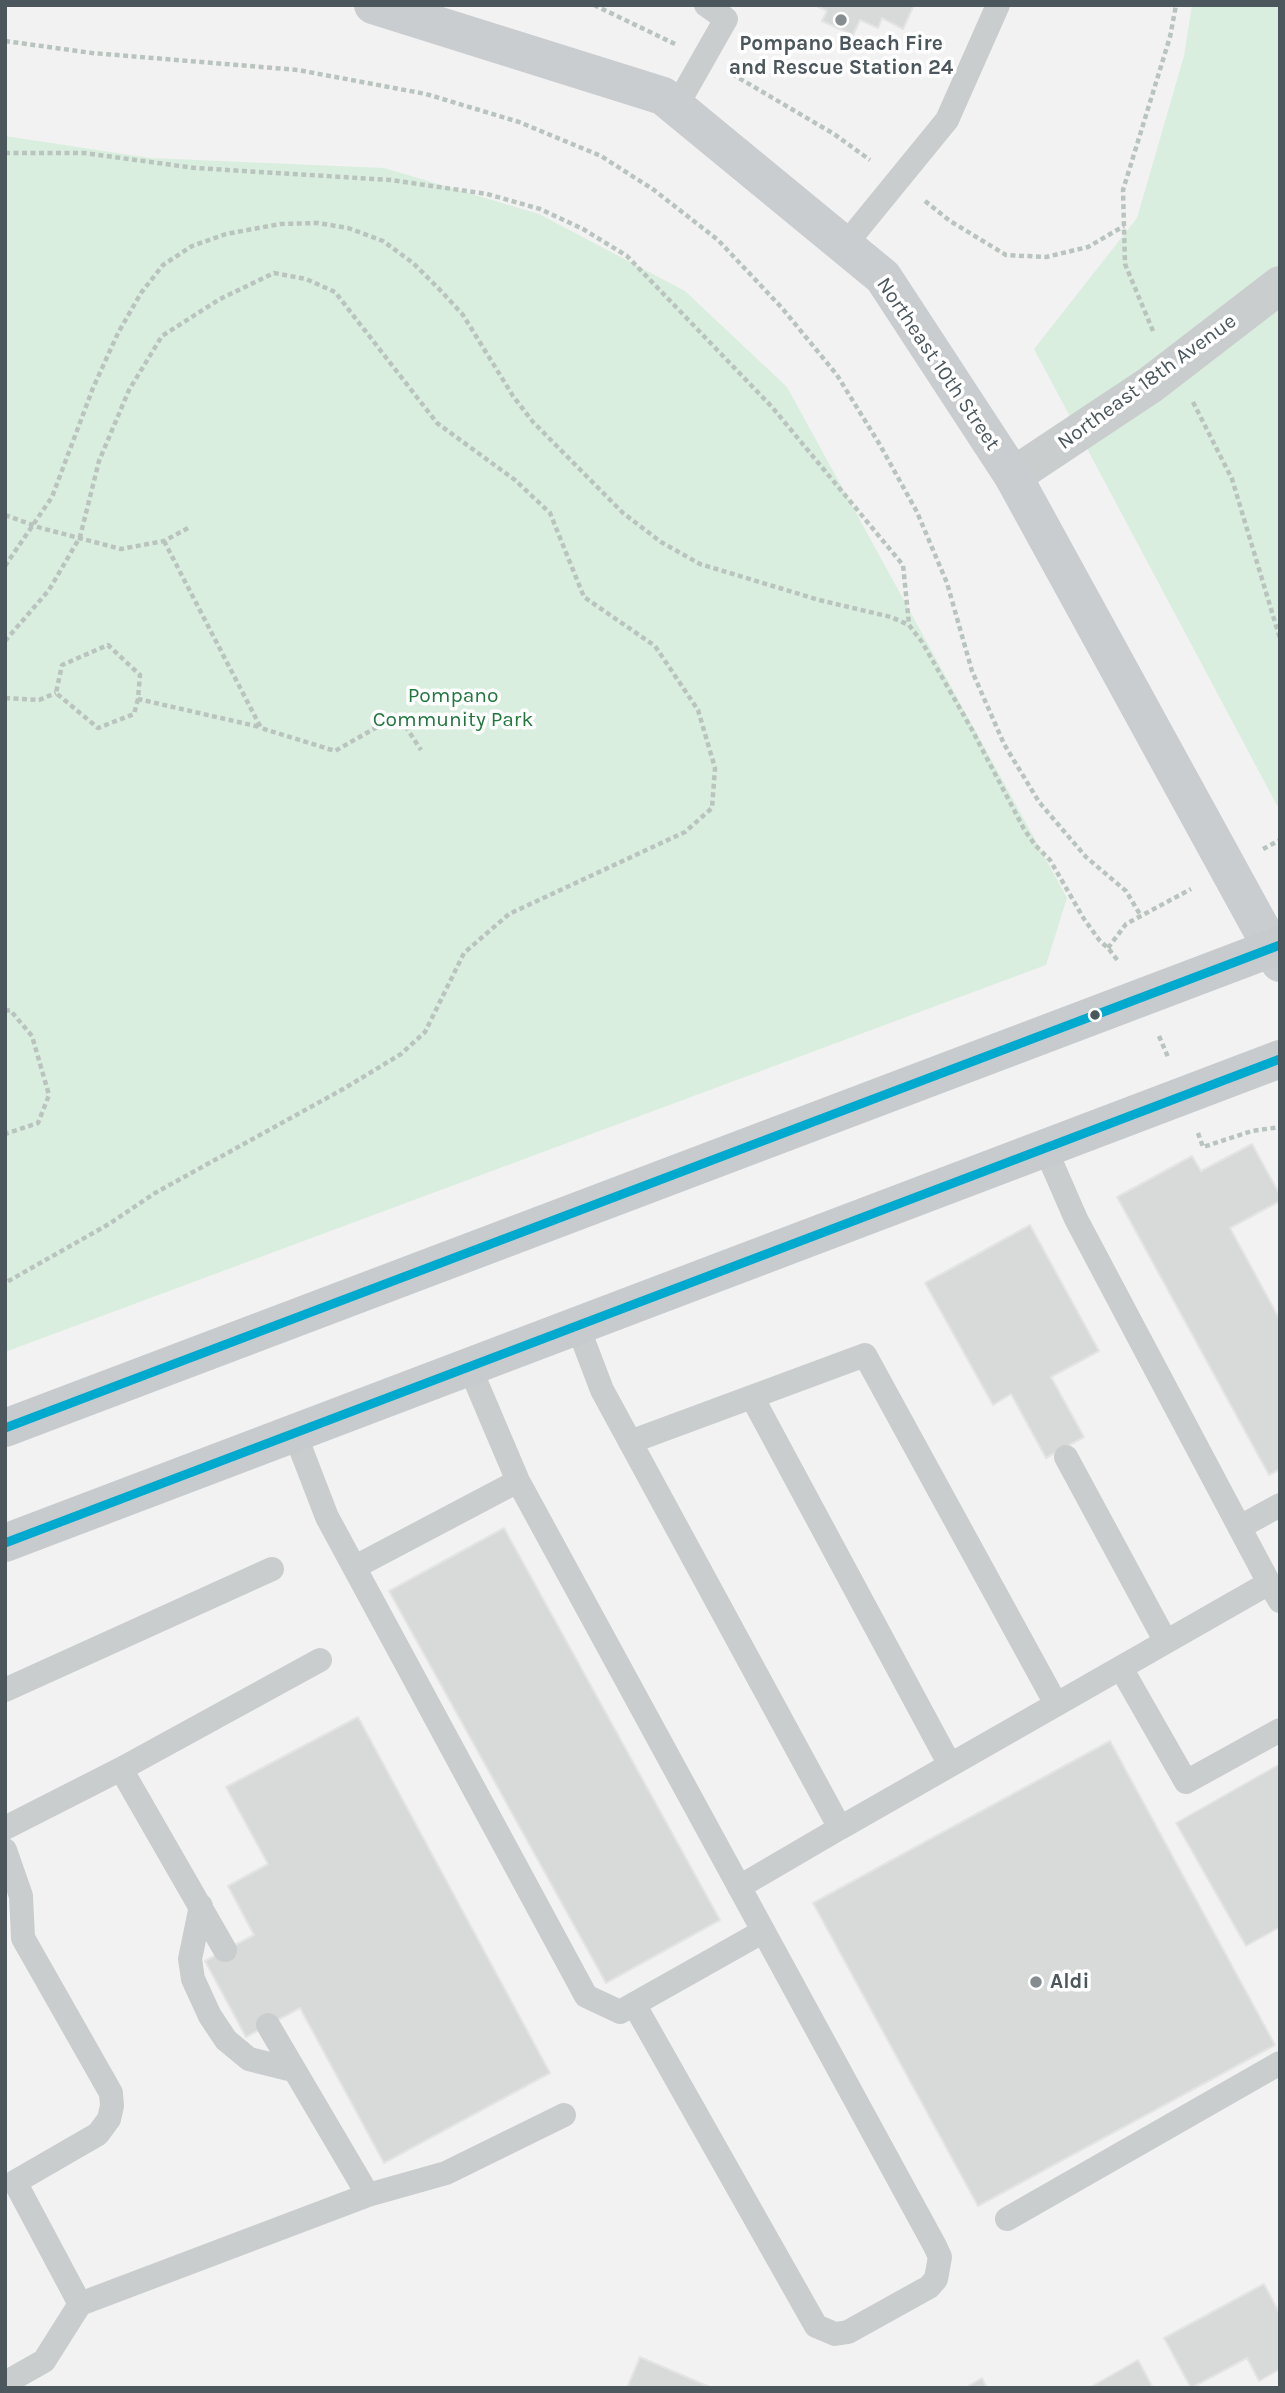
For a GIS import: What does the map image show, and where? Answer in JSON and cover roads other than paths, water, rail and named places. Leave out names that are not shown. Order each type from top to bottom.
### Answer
[{"type":"main road","points":[[5,1428],[1277,952]]},
{"type":"main road","points":[[5,1543],[1280,1059]]},
{"type":"street","name":"Northeast 10th Street","points":[[373,5],[663,96],[883,277],[1013,476],[1277,952]]},
{"type":"street","name":"Northeast 18th Avenue","points":[[1013,476],[1150,385],[1280,285]]},
{"type":"lane","points":[[676,107],[726,19],[706,5]]},
{"type":"lane","points":[[845,245],[947,120],[998,5]]},
{"type":"lane","points":[[739,1888],[1166,1642],[1275,1592],[1076,1219],[1045,1148]]},
{"type":"lane","points":[[578,1327],[602,1390],[840,1828]]},
{"type":"lane","points":[[631,1442],[865,1355],[1056,1704]]},
{"type":"lane","points":[[470,1368],[518,1481],[935,2246],[940,2257],[936,2280],[929,2287],[848,2332],[835,2334],[816,2326],[634,2004]]},
{"type":"lane","points":[[751,1397],[950,1765]]},
{"type":"lane","points":[[295,1434],[327,1517],[586,1996],[620,2012],[762,1932]]},
{"type":"lane","points":[[1066,1457],[1166,1642]]},
{"type":"lane","points":[[355,1567],[518,1481]]},
{"type":"lane","points":[[1240,1527],[1280,1505]]},
{"type":"lane","points":[[5,1690],[272,1569]]},
{"type":"lane","points":[[5,1828],[121,1769],[320,1660]]},
{"type":"lane","points":[[1121,1668],[1186,1782],[1280,1730]]},
{"type":"lane","points":[[121,1769],[225,1950]]},
{"type":"lane","points":[[5,1850],[21,1896],[14,1943],[111,2093],[109,2119],[98,2134],[10,2174],[80,2304]]},
{"type":"lane","points":[[201,1906],[190,1959],[193,1979],[210,2016],[226,2040],[249,2059],[293,2070]]},
{"type":"lane","points":[[268,2025],[368,2195]]},
{"type":"lane","points":[[1007,2219],[1280,2063]]},
{"type":"lane","points":[[5,2383],[44,2361],[80,2304],[368,2195],[446,2173],[564,2115]]},
{"type":"place","name":"Pompano Beach Fire and Rescue Station 24","points":[[841,20]]},
{"type":"place","name":"Aldi","points":[[1036,1982]]},
{"type":"park label","name":"Pompano Community Park","points":[[453,708]]}]
